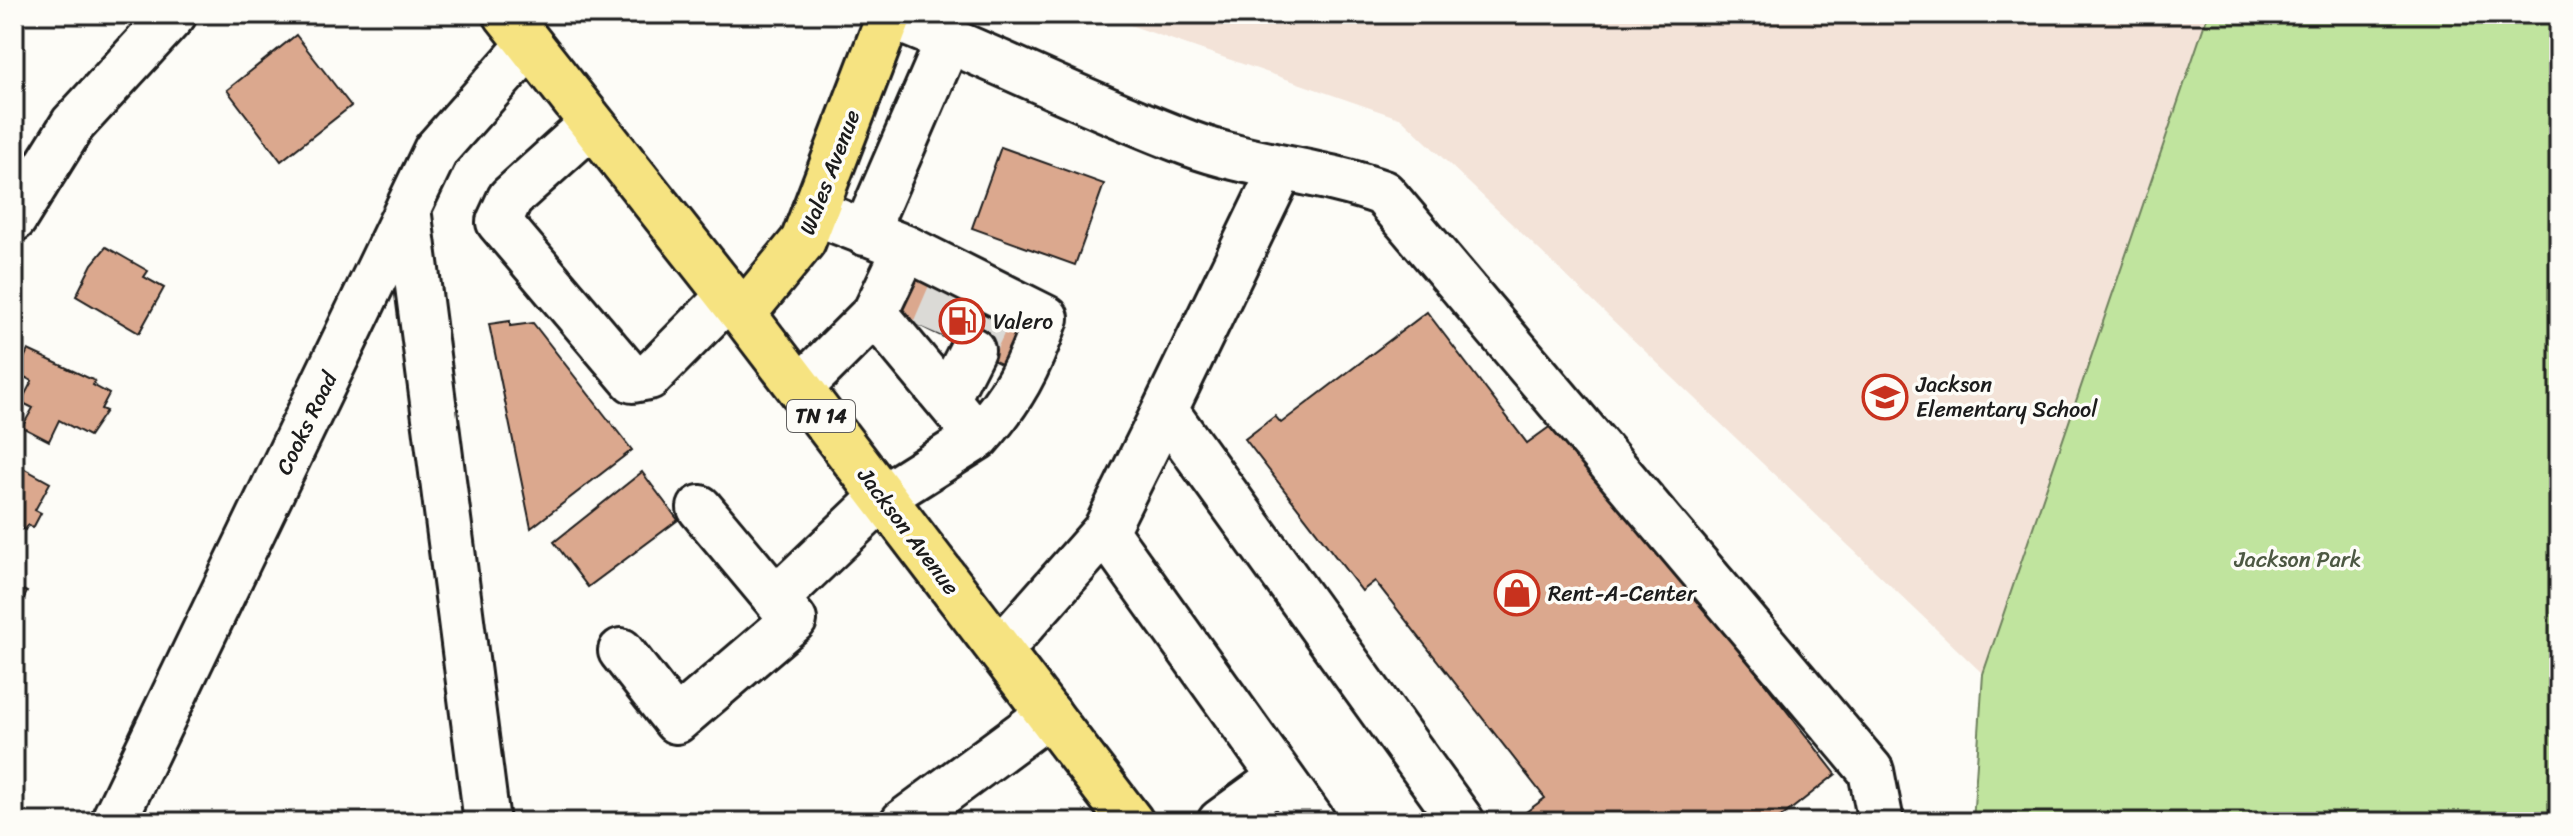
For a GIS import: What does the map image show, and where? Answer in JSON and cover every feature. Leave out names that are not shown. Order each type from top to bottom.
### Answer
[{"type":"main road","name":"Wales Avenue","points":[[736,305],[794,256],[890,15]]},
{"type":"main road","name":"Jackson Avenue","points":[[518,30],[736,305],[1131,822]]},
{"type":"street","points":[[14,219],[73,124],[174,14]]},
{"type":"street","points":[[890,15],[1188,142],[1281,170],[1344,179],[1383,193],[1871,771],[1881,822]]},
{"type":"street","name":"Cooks Road","points":[[113,822],[436,150],[518,30]]},
{"type":"street","points":[[865,233],[949,39]]},
{"type":"street","points":[[592,124],[510,198],[499,222],[633,380],[649,377],[736,305]]},
{"type":"street","points":[[1000,650],[1105,531],[1281,170]]},
{"type":"street","points":[[408,208],[487,822]]},
{"type":"street","points":[[776,599],[883,497],[978,437],[1001,411],[1028,369],[1046,318],[995,302],[956,283],[906,248],[814,212]]},
{"type":"street","points":[[800,388],[875,313],[906,248]]},
{"type":"street","points":[[875,313],[926,348],[947,399],[978,437]]},
{"type":"street","points":[[947,399],[972,350]]},
{"type":"street","points":[[1165,410],[1462,822]]},
{"type":"street","points":[[621,651],[676,721],[794,620],[700,508]]},
{"type":"street","points":[[1105,531],[1313,822]]},
{"type":"street","points":[[903,822],[1049,714]]},
{"type":"street","points":[[1220,822],[1280,778]]},
{"type":"shaded area","name":"Jackson Elementary School","points":[[1098,14],[2208,14],[1983,674],[1402,119]]},
{"type":"green space","name":"Jackson Park","points":[[2208,14],[2559,14],[2559,822],[1973,822],[1983,674]]},
{"type":"building","points":[[296,35],[351,106],[281,161],[227,90]]},
{"type":"building","points":[[1001,147],[1104,184],[1075,265],[972,228]]},
{"type":"building","points":[[106,247],[148,271],[144,277],[164,288],[139,333],[76,296],[92,264]]},
{"type":"building","name":"Valero","points":[[909,270],[1031,330],[1003,365],[894,313]]},
{"type":"building","points":[[1427,312],[1527,443],[1559,420],[1836,774],[1775,822],[1527,822],[1522,815],[1545,798],[1375,581],[1362,591],[1245,439],[1275,416],[1281,423]]},
{"type":"building","points":[[510,321],[510,326],[533,323],[632,450],[531,528],[489,324]]},
{"type":"building","points":[[28,350],[95,381],[93,385],[109,394],[101,409],[106,411],[89,436],[59,420],[49,441],[22,427],[33,408],[21,402],[32,381],[17,373]]},
{"type":"building","points":[[14,463],[50,483],[35,510],[41,513],[33,528],[28,525],[25,530],[14,524]]},
{"type":"building","points":[[642,472],[678,520],[588,587],[554,542]]},
{"type":"building","points":[[14,586],[27,592],[14,618]]},
{"type":"tunnel","points":[[933,332],[951,290]]},
{"type":"tunnel","points":[[972,350],[991,310]]},
{"type":"place","name":"Valero","points":[[962,321]]},
{"type":"place","name":"Jackson Elementary School","points":[[1885,397]]},
{"type":"place","name":"Rent-A-Center","points":[[1517,593]]}]
